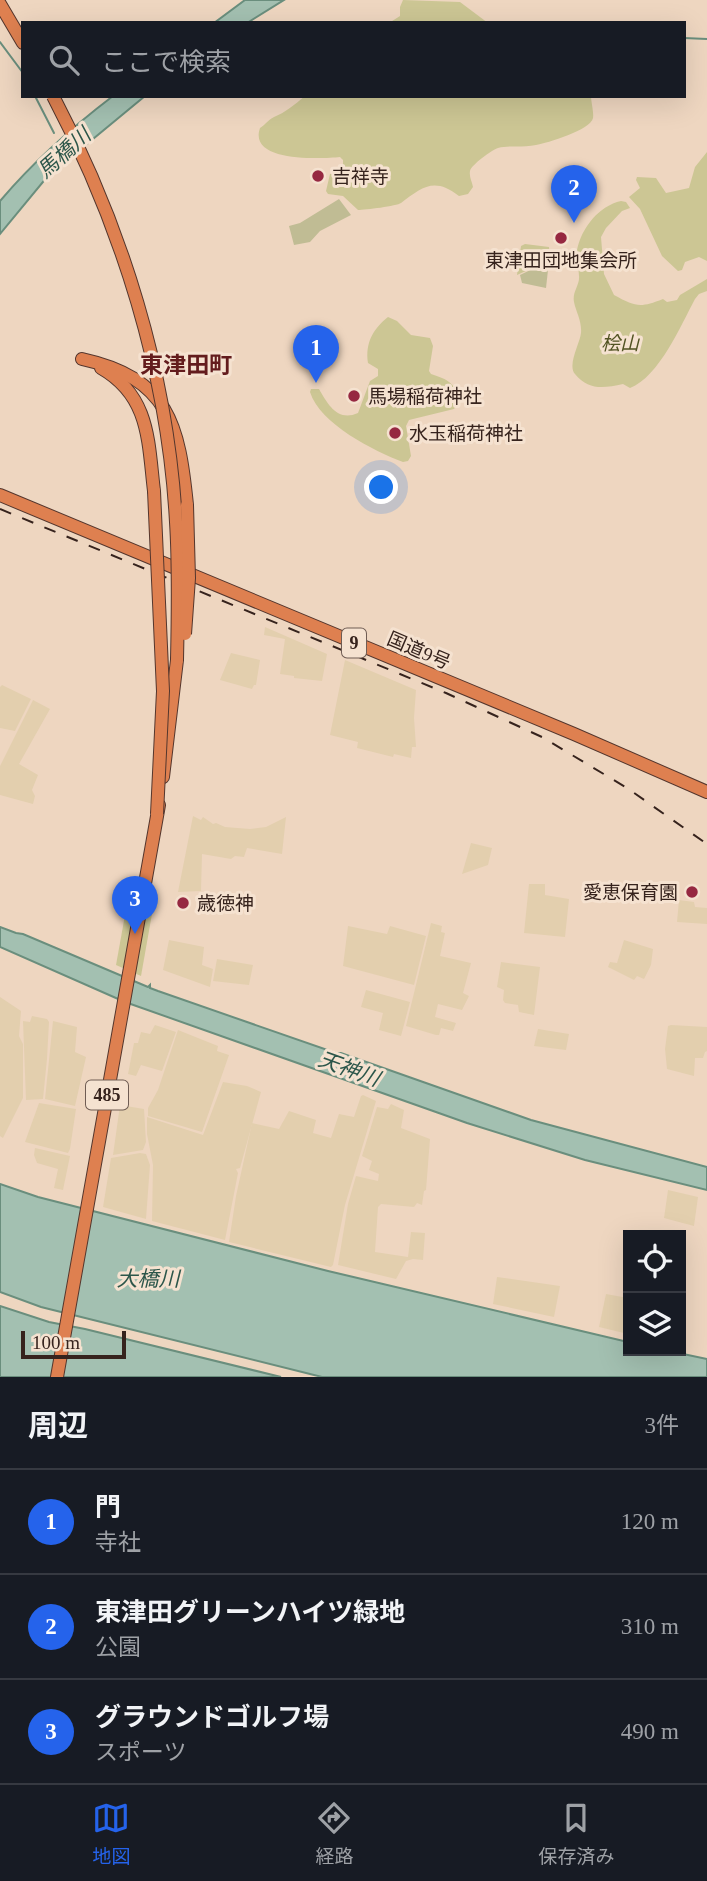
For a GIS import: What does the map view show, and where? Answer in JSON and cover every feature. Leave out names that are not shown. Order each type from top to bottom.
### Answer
[{"type":"highway","points":[[0,4],[21,40]]},
{"type":"highway","name":"485","points":[[54,98],[86,163],[115,234],[150,352],[167,440],[176,520],[177,660],[172,718],[157,814],[57,1377]]},
{"type":"highway","points":[[157,814],[163,691],[160,593],[147,437],[137,402],[119,380],[82,359],[127,373],[145,386],[158,400],[175,434],[187,505],[188,602],[184,649],[177,660]]},
{"type":"highway","name":"国道9号","points":[[0,495],[707,792]]},
{"type":"shaded area","points":[[339,199],[351,215],[320,231],[310,242],[294,245],[289,226],[300,223]]},
{"type":"shaded area","points":[[549,261],[546,288],[522,283],[520,275]]},
{"type":"shaded area","points":[[265,627],[327,654],[322,681],[280,674],[285,639],[264,635]]},
{"type":"shaded area","points":[[231,653],[260,660],[256,685],[252,689],[220,680]]},
{"type":"shaded area","points":[[345,660],[416,690],[416,747],[412,747],[411,758],[394,754],[393,757],[357,748],[358,742],[330,735]]},
{"type":"shaded area","points":[[2,685],[31,699],[15,731],[0,728]]},
{"type":"shaded area","points":[[33,700],[50,709],[19,764],[38,775],[32,790],[35,796],[33,804],[0,795],[0,766]]},
{"type":"shaded area","points":[[193,816],[201,820],[203,817],[213,824],[225,827],[250,829],[266,827],[286,817],[282,854],[247,848],[244,857],[235,856],[231,859],[202,854],[201,891],[178,892]]},
{"type":"shaded area","points":[[471,843],[492,848],[488,865],[462,874]]},
{"type":"shaded area","points":[[529,884],[545,884],[545,895],[569,899],[565,937],[524,933]]},
{"type":"shaded area","points":[[679,900],[694,902],[695,907],[707,908],[707,924],[677,922]]},
{"type":"shaded area","points":[[431,923],[442,926],[441,932],[445,933],[440,956],[471,963],[463,993],[469,996],[462,1010],[438,1004],[435,1017],[456,1023],[453,1031],[441,1028],[439,1035],[406,1026]]},
{"type":"shaded area","points":[[348,926],[387,934],[390,926],[426,936],[414,985],[343,966]]},
{"type":"shaded area","points":[[169,940],[204,947],[202,965],[213,969],[210,987],[163,970]]},
{"type":"shaded area","points":[[624,940],[653,949],[651,965],[644,979],[637,976],[634,980],[608,967],[610,962],[617,963]]},
{"type":"shaded area","points":[[217,959],[253,965],[249,985],[213,981]]},
{"type":"shaded area","points":[[501,962],[540,967],[534,1015],[519,1012],[518,1005],[505,1003],[503,1000],[504,990],[497,987]]},
{"type":"shaded area","points":[[366,990],[410,1002],[401,1036],[379,1030],[383,1013],[361,1007]]},
{"type":"shaded area","points":[[0,997],[21,1011],[19,1036],[23,1044],[23,1098],[3,1138],[0,1136]]},
{"type":"shaded area","points":[[32,1016],[47,1019],[49,1022],[47,1059],[43,1099],[26,1100],[23,1021],[30,1022]]},
{"type":"shaded area","points":[[53,1021],[77,1027],[75,1052],[86,1057],[75,1106],[45,1099]]},
{"type":"shaded area","points":[[155,1025],[176,1032],[162,1071],[141,1065],[136,1076],[128,1074],[134,1043],[138,1043],[141,1032],[150,1034]]},
{"type":"shaded area","points":[[668,1026],[707,1027],[707,1051],[703,1058],[695,1058],[694,1076],[667,1069],[665,1049]]},
{"type":"shaded area","points":[[538,1029],[569,1034],[566,1050],[534,1046]]},
{"type":"shaded area","points":[[178,1030],[218,1046],[217,1051],[229,1055],[202,1132],[148,1116],[148,1108],[158,1090]]},
{"type":"shaded area","points":[[223,1082],[247,1086],[261,1092],[240,1168],[236,1169],[238,1173],[225,1240],[152,1221],[153,1165],[147,1134],[147,1117],[203,1135]]},
{"type":"shaded area","points":[[363,1095],[376,1101],[345,1205],[333,1265],[331,1267],[229,1242],[252,1123],[279,1129],[289,1111],[316,1120],[313,1133],[331,1138],[339,1114],[354,1117]]},
{"type":"shaded area","points":[[39,1103],[76,1109],[68,1153],[25,1142]]},
{"type":"shaded area","points":[[391,1104],[404,1110],[401,1128],[430,1139],[426,1190],[422,1205],[417,1203],[414,1207],[381,1204],[378,1207],[375,1252],[408,1257],[411,1232],[425,1233],[423,1260],[406,1261],[396,1279],[338,1265],[348,1204],[356,1176],[378,1181],[379,1174],[369,1170],[372,1161],[362,1156],[377,1107],[388,1109]]},
{"type":"shaded area","points":[[120,1105],[144,1109],[146,1142],[143,1150],[113,1155]]},
{"type":"shaded area","points":[[35,1148],[70,1156],[63,1190],[54,1188],[58,1169],[37,1163]]},
{"type":"shaded area","points":[[146,1154],[150,1165],[146,1219],[103,1207],[111,1158]]},
{"type":"shaded area","points":[[668,1190],[698,1197],[694,1226],[664,1218]]},
{"type":"shaded area","points":[[497,1277],[560,1286],[554,1317],[493,1304]]},
{"type":"shaded area","points":[[606,1294],[623,1297],[623,1333],[599,1327]]},
{"type":"green space","points":[[403,0],[460,2],[485,21],[392,21],[400,16]]},
{"type":"green space","points":[[302,98],[591,98],[593,118],[585,127],[558,139],[531,146],[502,147],[491,152],[471,168],[473,187],[468,194],[459,196],[442,187],[428,186],[401,203],[358,210],[343,196],[328,194],[326,191],[330,174],[343,172],[343,160],[340,157],[288,156],[275,153],[259,139],[260,128]]},
{"type":"green space","points":[[707,152],[707,261],[699,257],[685,262],[682,270],[678,271],[662,256],[640,209],[629,197],[640,188],[637,177],[656,178],[666,193],[689,188],[695,167]]},
{"type":"green space","name":"桧山","points":[[621,201],[626,202],[630,208],[622,211],[601,237],[604,274],[614,295],[638,305],[663,299],[667,302],[677,300],[680,295],[707,279],[707,291],[695,299],[660,362],[641,382],[630,388],[623,384],[597,387],[580,379],[572,365],[581,333],[574,298],[579,279],[577,253],[579,241],[587,226],[599,213]]},
{"type":"green space","points":[[525,244],[549,247],[550,260],[517,275],[521,246]]},
{"type":"green space","points":[[388,317],[397,321],[411,335],[430,338],[433,346],[429,371],[451,383],[459,403],[454,409],[409,420],[406,426],[411,456],[408,461],[403,462],[349,435],[325,415],[310,392],[311,389],[319,389],[339,414],[358,413],[370,381],[378,376],[378,369],[368,363],[369,343],[378,326]]},
{"type":"green space","points":[[132,897],[155,897],[141,976],[116,965],[127,904]]},
{"type":"water","points":[[245,0],[284,0],[250,21],[217,21]]},
{"type":"water","name":"馬橋川","points":[[110,98],[143,98],[47,177],[0,234],[0,201],[26,172],[82,120]]},
{"type":"water","name":"天神川","points":[[0,927],[23,934],[148,987],[150,985],[150,988],[158,991],[531,1120],[707,1167],[707,1190],[585,1160],[467,1123],[125,1002],[0,947]]},
{"type":"water","name":"大橋川","points":[[0,1184],[38,1197],[328,1271],[623,1341],[623,1356],[686,1355],[707,1359],[707,1377],[322,1377],[41,1307],[0,1292]]},
{"type":"water","points":[[0,1306],[49,1322],[281,1377],[0,1377]]},
{"type":"waterway","points":[[686,38],[707,39]]},
{"type":"waterway","points":[[0,42],[21,70]]},
{"type":"waterway","name":"馬橋川","points":[[36,98],[54,133]]},
{"type":"railway","points":[[0,509],[446,693],[542,737],[627,788],[707,844]]},
{"type":"place","name":"吉祥寺","points":[[318,176]]},
{"type":"place","name":"東津田グリーンハイツ緑地","points":[[574,223]]},
{"type":"place","name":"東津田団地集会所","points":[[561,238]]},
{"type":"place","name":"門","points":[[316,383]]},
{"type":"place","name":"馬場稲荷神社","points":[[354,396]]},
{"type":"place","name":"水玉稲荷神社","points":[[395,433]]},
{"type":"place","name":"愛恵保育園","points":[[692,892]]},
{"type":"place","name":"歳徳神","points":[[183,903]]},
{"type":"place","name":"グラウンドゴルフ場","points":[[135,934]]},
{"type":"district","name":"東津田町","points":[[186,365]]}]
